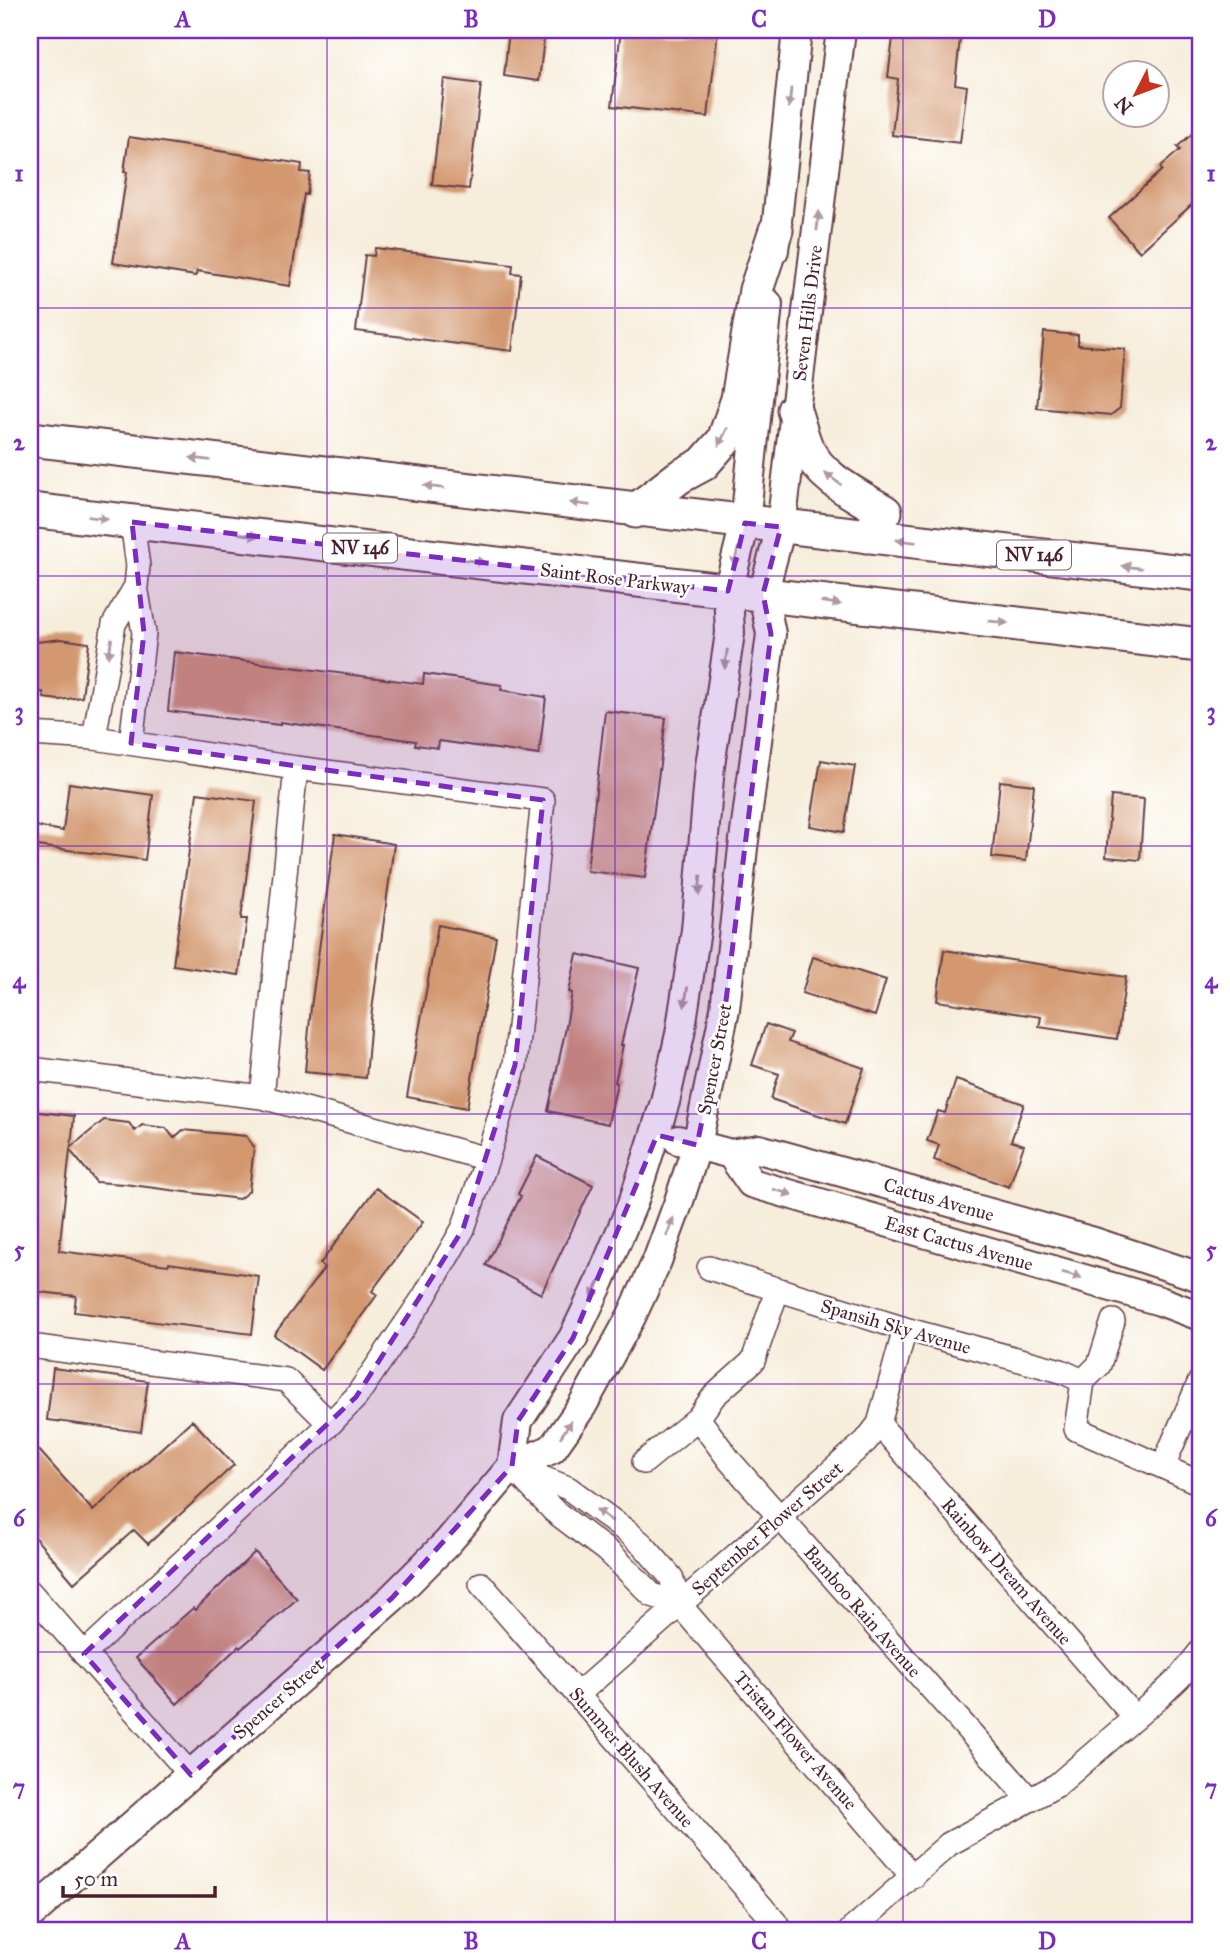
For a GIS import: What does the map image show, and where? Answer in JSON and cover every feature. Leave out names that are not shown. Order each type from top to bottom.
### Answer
[{"type":"highway","points":[[635,510],[679,477],[703,464],[724,440],[738,399],[756,290],[776,230]]},
{"type":"highway","points":[[794,410],[806,446],[824,472],[886,512],[867,536]]},
{"type":"highway","name":"NV 146","points":[[30,439],[1200,575]]},
{"type":"highway","name":"Saint Rose Parkway","points":[[30,510],[1200,645]]},
{"type":"main road","name":"Seven Hills Drive","points":[[728,591],[745,523],[797,30]]},
{"type":"main road","name":"Seven Hills Drive","points":[[763,594],[781,527],[841,30]]},
{"type":"main road","name":"Spencer Street","points":[[30,1914],[392,1598],[448,1542],[512,1466],[552,1449],[582,1406],[607,1362],[657,1261],[677,1140],[680,1034],[696,930],[710,766],[730,634],[728,591]]},
{"type":"main road","name":"Spencer Street","points":[[512,1466],[518,1421],[573,1338],[634,1200],[677,1140],[717,1051],[731,963],[771,634],[763,594]]},
{"type":"main road","name":"Cactus Avenue","points":[[677,1140],[731,1154],[760,1149],[1129,1252],[1200,1277]]},
{"type":"main road","name":"East Cactus Avenue","points":[[731,1154],[751,1183],[1160,1301],[1200,1316]]},
{"type":"main road","points":[[897,1224],[917,1219],[992,1235],[1004,1235],[1011,1231],[1018,1221]]},
{"type":"main road","points":[[1129,1252],[1149,1272],[1200,1296]]},
{"type":"street","points":[[131,743],[144,633],[136,586],[138,566],[132,522]]},
{"type":"street","points":[[94,738],[114,624],[136,586]]},
{"type":"street","points":[[30,734],[94,738],[543,800],[515,1065],[463,1229],[424,1297],[356,1397],[84,1654]]},
{"type":"street","points":[[262,1097],[296,768]]},
{"type":"street","points":[[30,1069],[262,1097],[487,1159]]},
{"type":"street","name":"Spansih Sky Avenue","points":[[709,1268],[905,1329],[1061,1371],[1083,1381]]},
{"type":"street","points":[[644,1462],[698,1418],[713,1396],[753,1361],[777,1291]]},
{"type":"street","points":[[1113,1321],[1099,1365],[1083,1381],[1076,1429],[1199,1480]]},
{"type":"street","name":"September Flower Street","points":[[578,1694],[866,1441],[879,1424],[905,1329]]},
{"type":"street","points":[[30,1346],[286,1380],[330,1424]]},
{"type":"street","points":[[1163,1466],[1200,1381]]},
{"type":"street","name":"Bamboo Rain Avenue","points":[[698,1418],[730,1461],[1030,1800]]},
{"type":"street","name":"Rainbow Dream Avenue","points":[[879,1424],[1135,1718]]},
{"type":"street","name":"Tristan Flower Avenue","points":[[512,1466],[554,1511],[611,1554],[652,1595],[680,1604],[913,1877]]},
{"type":"street","name":"Summer Blush Avenue","points":[[481,1584],[782,1930]]},
{"type":"street","points":[[30,1592],[191,1775]]},
{"type":"street","points":[[851,1930],[949,1844],[1057,1785],[1179,1678],[1200,1652]]},
{"type":"highlighted area","points":[[132,522],[728,591],[745,523],[781,527],[763,594],[771,634],[725,1009],[697,1145],[657,1135],[573,1338],[518,1421],[512,1466],[392,1598],[191,1775],[84,1654],[356,1397],[463,1229],[515,1065],[543,800],[131,743],[144,633]]},
{"type":"building","points":[[509,30],[545,30],[539,81],[504,76]]},
{"type":"building","points":[[621,30],[718,30],[708,117],[612,106]]},
{"type":"building","points":[[894,30],[961,30],[955,84],[967,86],[960,143],[892,135],[898,79],[888,77]]},
{"type":"building","points":[[444,79],[481,84],[469,189],[432,185]]},
{"type":"building","points":[[1200,127],[1200,197],[1140,252],[1109,218],[1162,170],[1160,167],[1180,150],[1177,147]]},
{"type":"building","points":[[129,137],[302,164],[301,172],[310,173],[307,195],[304,194],[290,286],[197,271],[196,276],[113,263],[127,172],[124,172]]},
{"type":"building","points":[[375,248],[513,265],[512,273],[521,274],[512,351],[356,331],[365,255],[374,256]]},
{"type":"building","points":[[1044,332],[1078,335],[1078,345],[1125,349],[1120,408],[1111,415],[1037,408]]},
{"type":"building","points":[[61,639],[89,643],[82,697],[59,700],[44,698],[43,692],[30,693],[30,643]]},
{"type":"building","points":[[174,652],[423,684],[424,674],[502,685],[501,690],[546,697],[539,755],[439,741],[438,748],[415,745],[416,741],[280,722],[280,725],[168,711]]},
{"type":"building","points":[[605,711],[666,718],[645,878],[587,871]]},
{"type":"building","points":[[821,760],[855,766],[844,832],[810,826]]},
{"type":"building","points":[[1000,781],[1034,785],[1026,861],[992,857]]},
{"type":"building","points":[[69,783],[153,795],[145,860],[30,845],[30,825],[63,831]]},
{"type":"building","points":[[197,793],[256,801],[241,919],[247,919],[239,975],[173,965]]},
{"type":"building","points":[[1111,796],[1144,799],[1140,860],[1106,857]]},
{"type":"building","points":[[335,834],[394,844],[371,1018],[366,1078],[305,1072],[311,1007]]},
{"type":"building","points":[[438,925],[496,937],[467,1108],[407,1097]]},
{"type":"building","points":[[944,950],[1126,977],[1117,1039],[1039,1027],[1041,1017],[937,1001]]},
{"type":"building","points":[[577,954],[639,968],[621,1045],[617,1083],[608,1124],[548,1111],[565,1032],[572,993],[569,992]]},
{"type":"building","points":[[813,957],[886,980],[875,1016],[802,993]]},
{"type":"building","points":[[766,1024],[792,1033],[788,1042],[864,1068],[845,1124],[771,1099],[779,1074],[752,1065]]},
{"type":"building","points":[[956,1080],[1024,1104],[1011,1141],[1024,1145],[1009,1187],[934,1160],[939,1145],[927,1141],[938,1111],[945,1113]]},
{"type":"building","points":[[30,1111],[74,1116],[71,1147],[104,1120],[129,1123],[135,1131],[142,1125],[166,1128],[174,1138],[183,1130],[246,1136],[254,1147],[249,1191],[239,1199],[96,1182],[70,1150],[59,1251],[259,1276],[252,1334],[74,1312],[76,1296],[30,1291]]},
{"type":"building","points":[[537,1156],[593,1185],[541,1294],[486,1265],[521,1196],[518,1194]]},
{"type":"building","points":[[376,1188],[423,1222],[372,1291],[377,1295],[322,1370],[274,1335],[324,1268],[320,1264]]},
{"type":"building","points":[[53,1368],[148,1381],[141,1432],[47,1420]]},
{"type":"building","points":[[192,1420],[234,1465],[148,1544],[134,1530],[74,1583],[30,1532],[30,1440],[93,1511]]},
{"type":"building","points":[[255,1552],[297,1599],[240,1648],[239,1646],[177,1704],[136,1658],[193,1608],[195,1610]]}]
